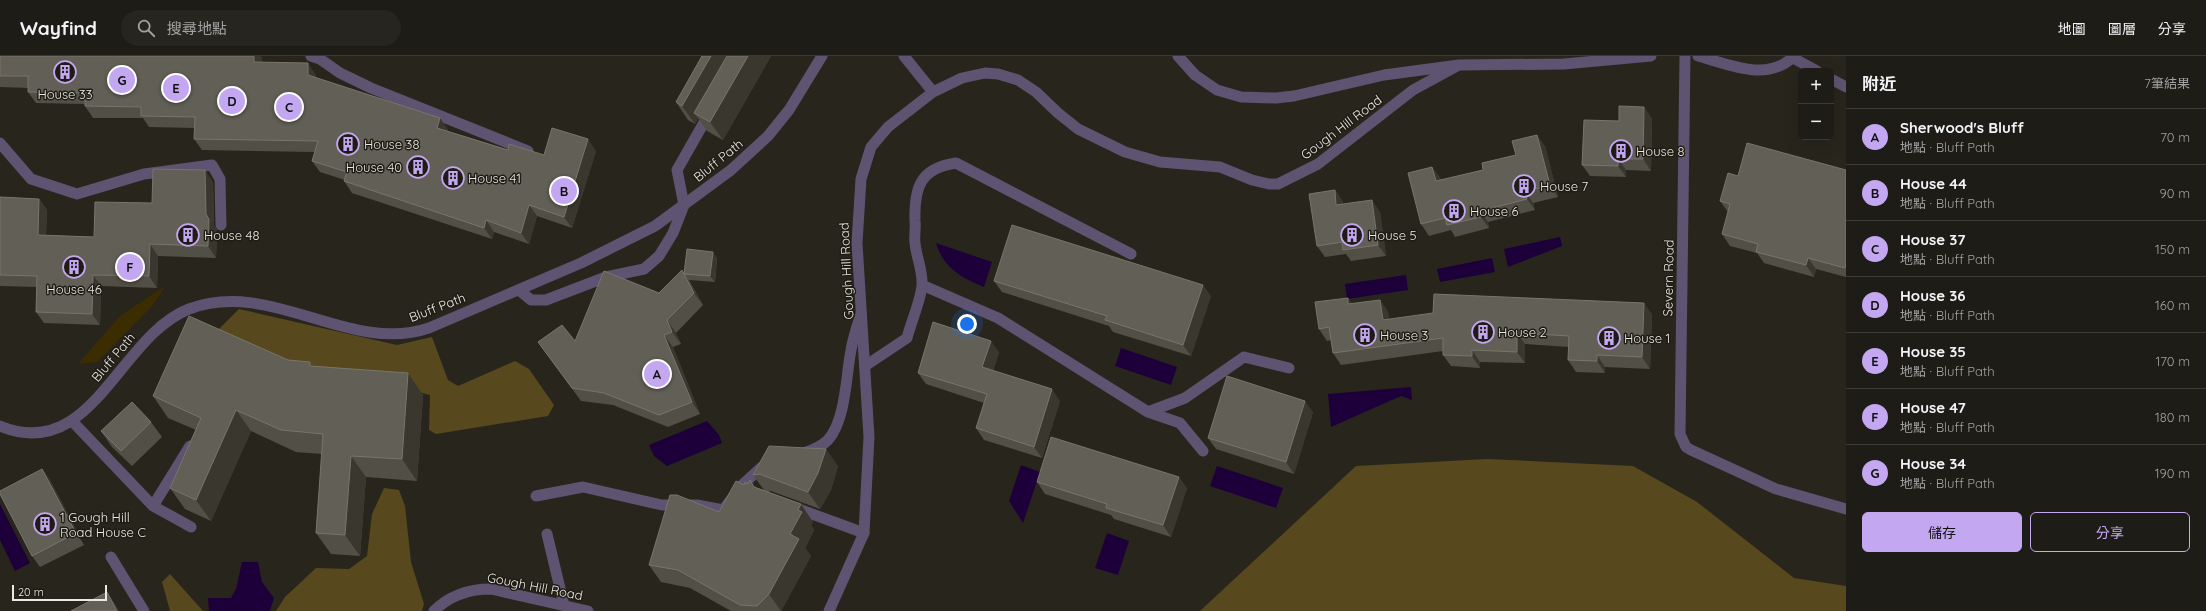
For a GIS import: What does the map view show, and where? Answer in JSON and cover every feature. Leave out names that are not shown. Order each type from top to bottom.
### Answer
[{"type":"street","points":[[311,56],[320,59],[340,72],[371,88],[540,156]]},
{"type":"street","name":"Bluff Path","points":[[0,426],[17,432],[38,432],[62,426],[72,421],[89,408],[149,337],[165,323],[191,309],[222,301],[259,303],[369,332],[397,334],[429,328],[631,240],[655,226],[731,170],[768,136],[789,110],[822,56]]},
{"type":"street","points":[[904,56],[933,92]]},
{"type":"street","points":[[1178,56],[1195,75],[1206,84],[1227,94],[1257,98],[1294,96],[1384,75],[1459,65],[1652,56]]},
{"type":"street","name":"Severn Road","points":[[1685,56],[1680,434],[1686,447],[1691,450],[1776,489],[1846,509]]},
{"type":"street","points":[[1698,56],[1760,71],[1780,66],[1793,57],[1812,68]]},
{"type":"street","name":"Gough Hill Road","points":[[829,611],[864,533],[869,437],[857,236],[859,196],[864,167],[872,147],[879,137],[933,92],[952,81],[985,73],[1007,76],[1031,89],[1066,121],[1108,146],[1160,162],[1220,167],[1252,180],[1269,184],[1278,184],[1308,171],[1414,90],[1459,65]]},
{"type":"street","points":[[1834,81],[1846,87]]},
{"type":"street","points":[[519,290],[531,300],[546,300],[606,277],[644,269],[662,250],[673,233],[684,205],[676,170],[715,103]]},
{"type":"street","points":[[0,143],[31,179],[77,194],[144,174],[212,165],[220,179],[221,225]]},
{"type":"street","points":[[865,366],[907,338],[922,285],[914,241],[915,198],[919,186],[925,176],[944,165],[956,163],[1131,254]]},
{"type":"street","points":[[922,285],[998,318],[1148,412],[1180,423],[1203,451]]},
{"type":"street","points":[[790,455],[804,453],[818,448],[829,439],[837,423],[842,404],[851,349],[862,311]]},
{"type":"street","points":[[1148,412],[1185,398],[1244,357],[1288,368]]},
{"type":"street","points":[[72,421],[153,506],[191,527]]},
{"type":"street","points":[[153,506],[190,446]]},
{"type":"street","points":[[536,496],[583,486],[662,505],[697,505],[724,510],[742,485],[775,457]]},
{"type":"street","points":[[783,503],[864,533]]},
{"type":"street","points":[[547,534],[564,606]]},
{"type":"street","points":[[111,557],[144,611]]},
{"type":"street","name":"Gough Hill Road","points":[[434,611],[449,599],[481,589],[491,589],[588,611]]},
{"type":"shaded area","points":[[1560,237],[1562,246],[1508,267],[1504,249]]},
{"type":"shaded area","points":[[936,243],[992,262],[984,287],[968,280],[954,271],[943,259]]},
{"type":"shaded area","points":[[1492,258],[1495,272],[1440,282],[1437,269]]},
{"type":"shaded area","points":[[1406,275],[1408,290],[1347,299],[1345,284]]},
{"type":"shaded area","points":[[165,286],[153,305],[97,362],[78,364],[120,316]]},
{"type":"shaded area","points":[[239,309],[397,345],[432,337],[448,380],[458,386],[515,361],[529,369],[554,405],[548,416],[436,434],[429,430],[430,395],[411,390],[306,377],[218,330]]},
{"type":"shaded area","points":[[1121,348],[1177,367],[1171,385],[1115,366]]},
{"type":"shaded area","points":[[1411,387],[1412,400],[1401,396],[1331,427],[1328,394]]},
{"type":"shaded area","points":[[707,421],[719,435],[722,443],[667,466],[654,456],[649,445]]},
{"type":"shaded area","points":[[1487,459],[1633,466],[1697,502],[1794,578],[1846,586],[1846,611],[1200,611],[1356,466]]},
{"type":"shaded area","points":[[1021,465],[1040,472],[1023,523],[1009,501]]},
{"type":"shaded area","points":[[1217,466],[1283,488],[1276,508],[1210,486]]},
{"type":"shaded area","points":[[384,488],[399,490],[405,506],[411,562],[424,604],[422,611],[276,611],[285,597],[316,568],[349,569],[367,556],[372,514]]},
{"type":"shaded area","points":[[0,504],[30,563],[15,571],[0,540]]},
{"type":"shaded area","points":[[1107,533],[1129,541],[1118,575],[1095,568]]},
{"type":"shaded area","points":[[242,562],[258,562],[262,582],[274,598],[270,611],[209,611],[208,598],[231,598],[236,589]]},
{"type":"shaded area","points":[[170,574],[203,611],[170,611],[162,582]]},
{"type":"building","points":[[0,56],[254,56],[254,62],[308,63],[308,75],[440,118],[437,128],[508,150],[509,144],[544,155],[552,128],[588,139],[564,217],[529,205],[521,233],[486,220],[484,228],[344,181],[347,172],[312,161],[318,141],[194,139],[195,117],[141,116],[141,107],[85,106],[85,93],[28,92],[28,76],[0,76]]},
{"type":"building","points":[[702,56],[711,56],[682,106],[676,102]]},
{"type":"building","points":[[727,56],[748,56],[710,122],[694,113]]},
{"type":"building","name":"House 8","points":[[1619,106],[1644,107],[1643,159],[1618,159],[1618,166],[1582,165],[1584,120],[1619,121]]},
{"type":"building","points":[[1537,135],[1550,185],[1525,192],[1527,199],[1480,211],[1481,217],[1447,225],[1445,218],[1421,224],[1408,173],[1432,167],[1436,181],[1483,170],[1482,163],[1516,155],[1512,141]]},
{"type":"building","points":[[1747,143],[1846,170],[1845,268],[1808,258],[1806,265],[1756,252],[1758,244],[1722,234],[1730,204],[1720,201],[1728,173],[1738,176]]},
{"type":"building","points":[[153,169],[205,170],[206,214],[209,219],[208,246],[150,244],[149,276],[93,275],[92,314],[36,312],[37,276],[0,275],[0,197],[39,199],[38,235],[94,237],[95,202],[152,203]]},
{"type":"building","name":"House 5","points":[[1335,190],[1336,205],[1372,200],[1378,245],[1343,250],[1342,242],[1317,246],[1309,194]]},
{"type":"building","points":[[1012,225],[1203,285],[1183,345],[1105,320],[1107,316],[994,281]]},
{"type":"building","points":[[687,249],[713,252],[710,276],[684,274]]},
{"type":"building","points":[[682,270],[694,293],[667,320],[672,332],[664,335],[692,402],[659,415],[604,393],[572,388],[538,342],[562,325],[575,341],[604,271],[659,293]]},
{"type":"building","points":[[1434,294],[1644,303],[1642,357],[1597,355],[1597,361],[1568,360],[1569,336],[1517,333],[1517,352],[1472,350],[1472,356],[1443,355],[1443,338],[1333,353],[1329,327],[1319,329],[1315,302],[1348,298],[1348,304],[1380,300],[1383,320],[1433,313]]},
{"type":"building","points":[[189,316],[288,360],[310,362],[310,366],[408,373],[402,459],[351,456],[345,535],[316,533],[323,434],[281,430],[236,410],[196,500],[170,488],[201,418],[153,396]]},
{"type":"building","points":[[933,322],[991,341],[982,367],[1052,389],[1034,447],[976,428],[987,394],[918,373]]},
{"type":"building","points":[[1227,376],[1305,401],[1286,462],[1208,438]]},
{"type":"building","points":[[132,402],[151,422],[121,451],[101,431]]},
{"type":"building","points":[[1051,437],[1179,477],[1163,525],[1106,508],[1107,504],[1037,482]]},
{"type":"building","points":[[769,446],[826,449],[818,473],[808,492],[759,474],[753,475]]},
{"type":"building","name":"1 Gough Hill Road House C","points":[[42,469],[76,533],[32,556],[0,494],[0,491]]},
{"type":"building","points":[[750,480],[754,487],[801,504],[798,510],[802,512],[790,534],[799,539],[769,594],[757,606],[740,605],[678,570],[649,565],[670,495],[677,495],[719,512],[736,481],[744,485],[745,482],[748,484]]},
{"type":"building","points":[[107,592],[117,611],[71,611]]},
{"type":"place","name":"House 33","points":[[65,72]]},
{"type":"place","name":"House 34","points":[[122,80]]},
{"type":"place","name":"House 35","points":[[176,88]]},
{"type":"place","name":"House 36","points":[[232,101]]},
{"type":"place","name":"House 37","points":[[289,107]]},
{"type":"place","name":"House 38","points":[[348,144]]},
{"type":"place","name":"House 8","points":[[1621,151]]},
{"type":"place","name":"House 40","points":[[418,167]]},
{"type":"place","name":"House 41","points":[[453,178]]},
{"type":"place","name":"House 7","points":[[1524,186]]},
{"type":"place","name":"House 44","points":[[564,191]]},
{"type":"place","name":"House 6","points":[[1454,211]]},
{"type":"place","name":"House 48","points":[[188,235]]},
{"type":"place","name":"House 5","points":[[1352,235]]},
{"type":"place","name":"House 46","points":[[74,267]]},
{"type":"place","name":"House 47","points":[[130,267]]},
{"type":"place","name":"House 2","points":[[1483,332]]},
{"type":"place","name":"House 3","points":[[1365,335]]},
{"type":"place","name":"House 1","points":[[1609,338]]},
{"type":"place","name":"Sherwood's Bluff","points":[[657,374]]},
{"type":"place","name":"1 Gough Hill Road House C","points":[[45,524]]}]
